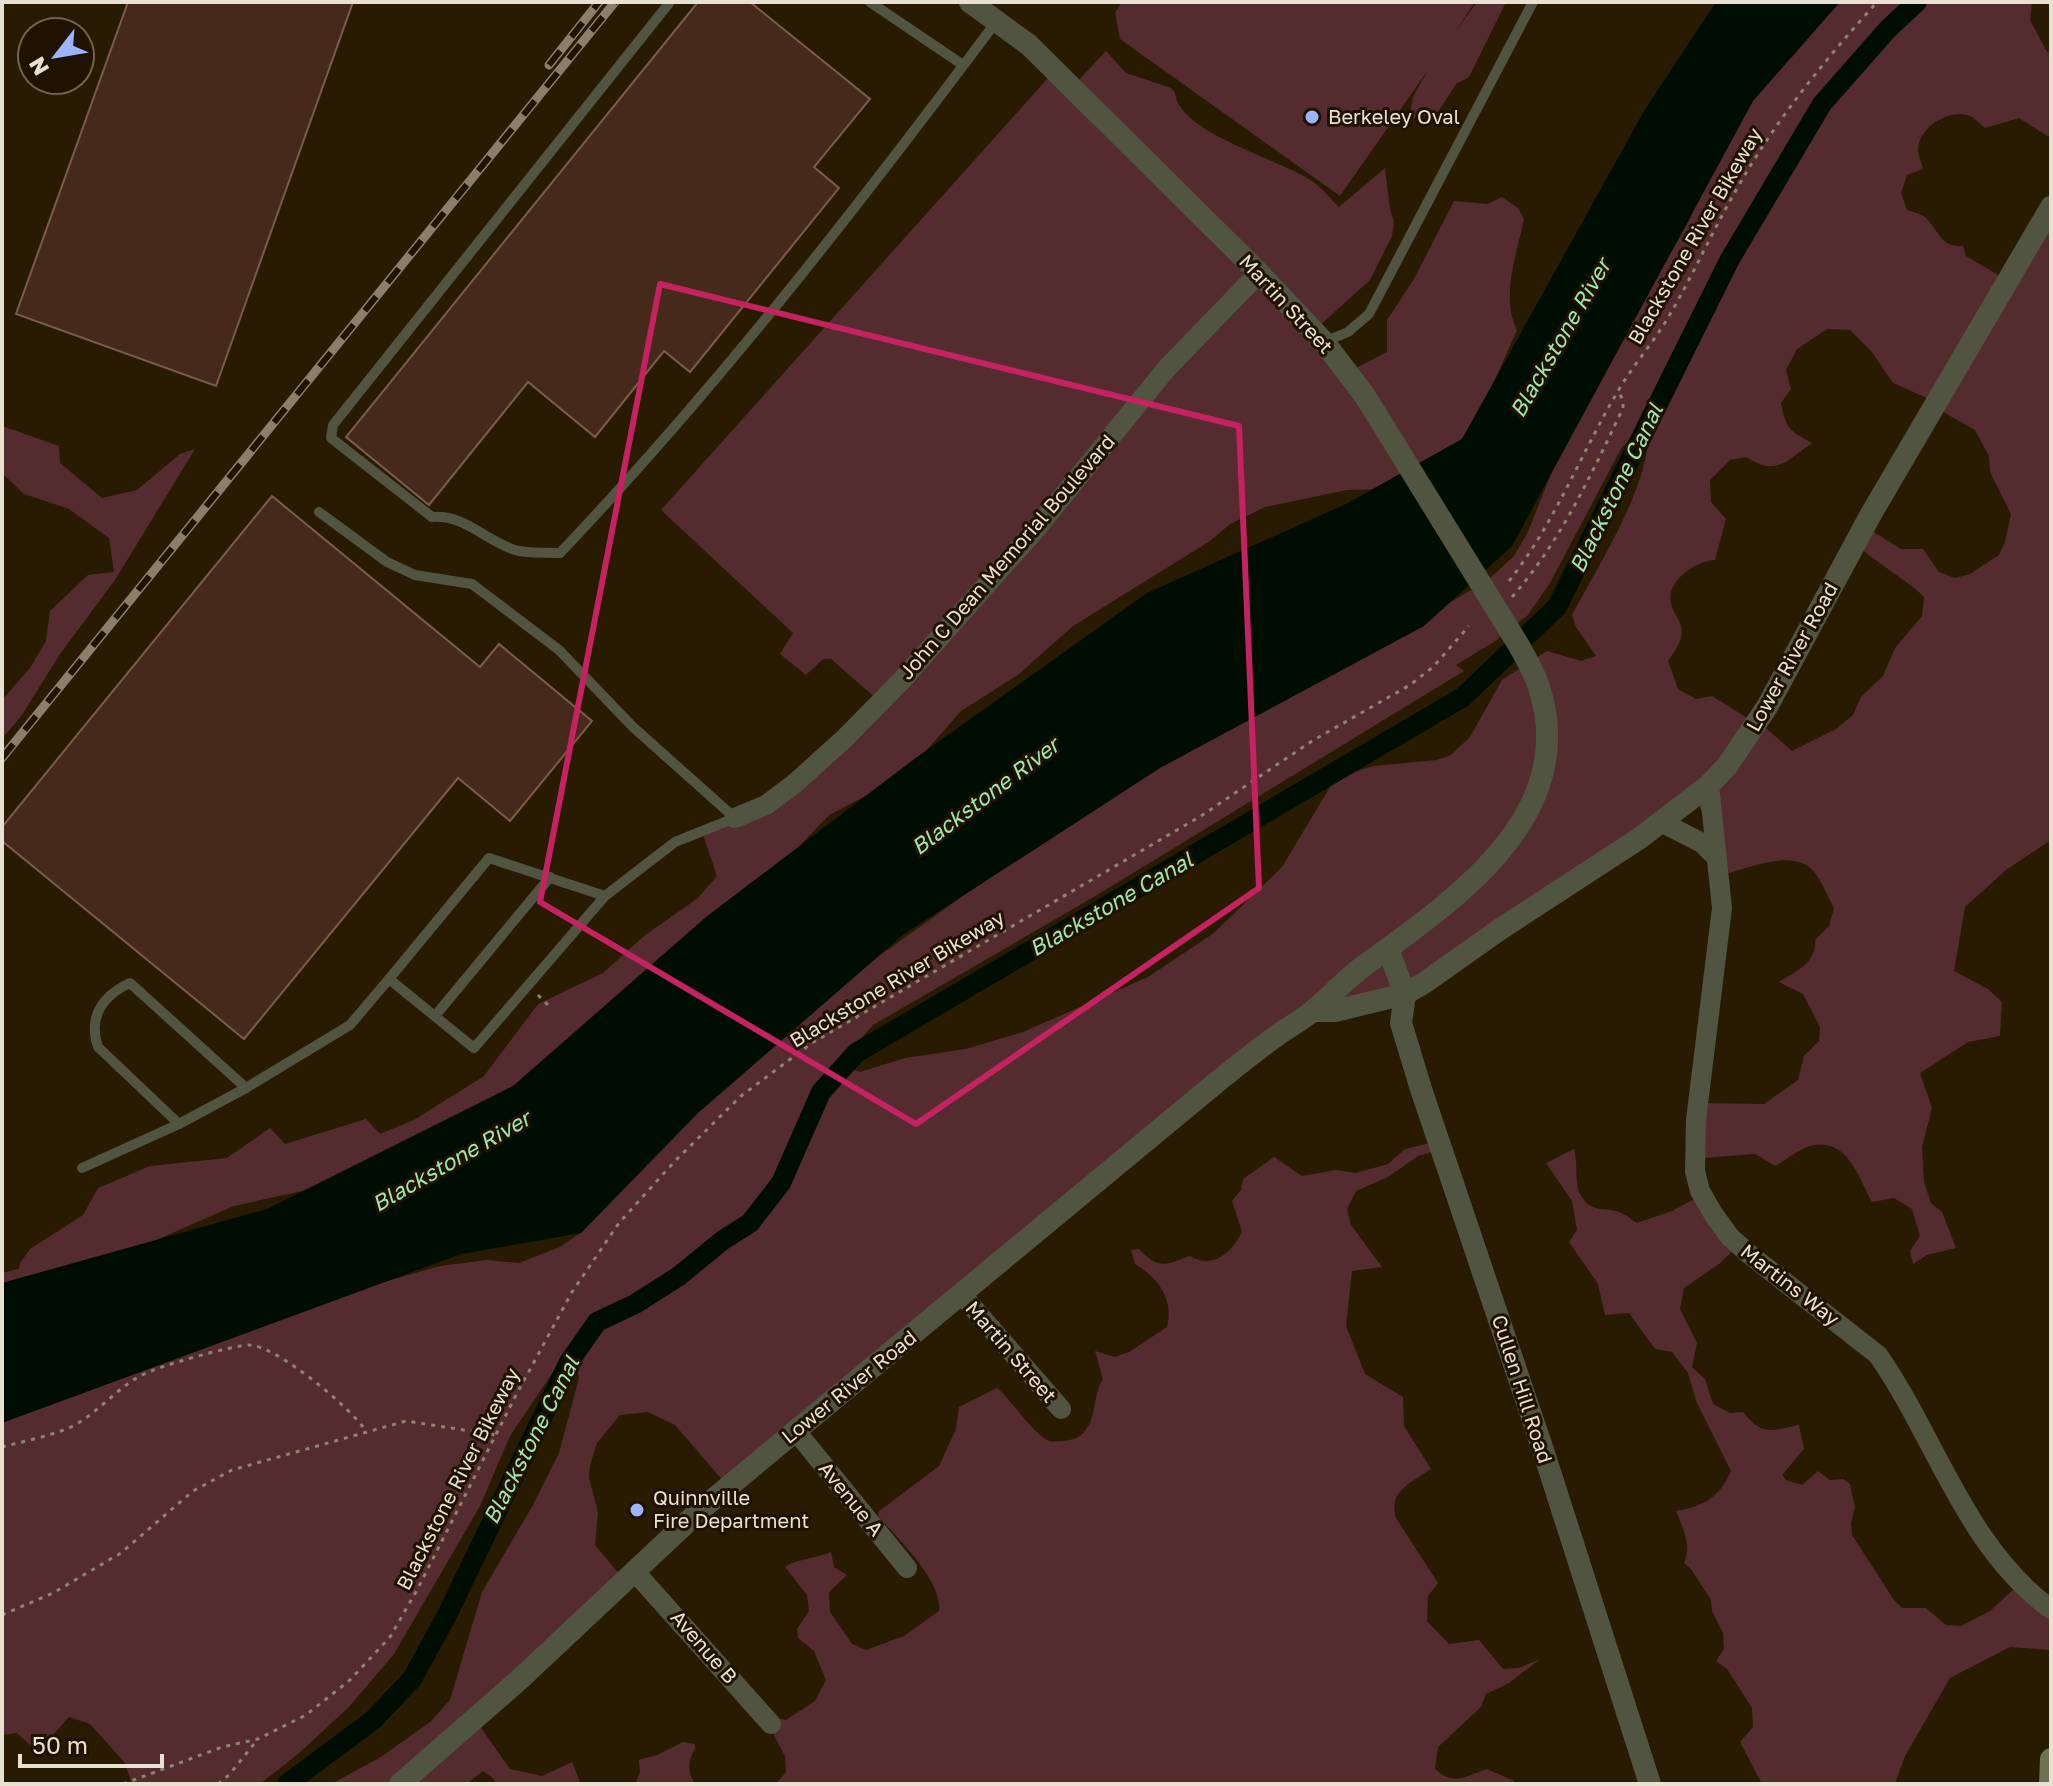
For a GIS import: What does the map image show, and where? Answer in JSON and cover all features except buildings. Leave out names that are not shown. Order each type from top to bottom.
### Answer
[{"type":"main road","points":[[2050,1784],[2051,1759]]},
{"type":"street","name":"Martin Street","points":[[970,2],[1029,45],[1259,273],[1324,342],[1365,396],[1530,665]]},
{"type":"street","name":"Lower River Road","points":[[1314,1011],[1335,1011],[1405,994],[1661,822],[1709,785],[1727,766],[1767,707],[1871,514],[2051,207]]},
{"type":"street","name":"John C Dean Memorial Boulevard","points":[[735,818],[766,805],[794,784],[902,680],[1036,529],[1167,368],[1259,273]]},
{"type":"street","name":"Lower River Road","points":[[400,1784],[519,1680],[699,1511],[795,1430],[1217,1082],[1273,1037],[1314,1011],[1363,966],[1469,885],[1514,832],[1539,787],[1544,771],[1546,714],[1530,665]]},
{"type":"street","name":"Martins Way","points":[[1709,785],[1722,908],[1696,1120],[1695,1171],[1700,1191],[1730,1237],[1878,1355],[1989,1545],[2035,1598],[2051,1609]]},
{"type":"street","points":[[1661,822],[1702,843],[1715,856]]},
{"type":"street","points":[[1388,949],[1405,994]]},
{"type":"street","name":"Cullen Hill Road","points":[[1405,994],[1401,1023],[1413,1062],[1543,1450],[1650,1784]]},
{"type":"street","name":"Martin Street","points":[[962,1295],[1061,1409]]},
{"type":"street","name":"Avenue A","points":[[795,1430],[907,1568]]},
{"type":"street","name":"Avenue B","points":[[635,1572],[771,1724]]},
{"type":"lane","points":[[670,2],[333,425],[331,438],[432,517],[444,516],[466,524],[516,550],[560,553],[631,479],[776,308],[997,20]]},
{"type":"lane","points":[[870,2],[963,65]]},
{"type":"lane","points":[[1324,342],[1348,332],[1369,314],[1533,2]]},
{"type":"lane","points":[[319,512],[387,562],[415,575],[472,584],[559,650],[633,727],[735,818],[675,842],[605,896],[474,1048],[389,979]]},
{"type":"lane","points":[[82,1168],[179,1124],[246,1088],[350,1025],[489,858],[605,896]]},
{"type":"lane","points":[[435,1016],[550,877]]},
{"type":"lane","points":[[179,1124],[98,1047],[92,1030],[95,1014],[118,988],[130,983],[246,1088]]},
{"type":"path","name":"Blackstone River Bikeway","points":[[1509,581],[1530,554],[1564,497],[1618,391],[1668,318],[1736,190],[1780,119],[1829,55],[1877,2]]},
{"type":"path","points":[[1498,611],[1529,578],[1571,514],[1623,408],[1618,391]]},
{"type":"path","name":"Blackstone River Bikeway","points":[[123,1784],[222,1747],[258,1739],[306,1715],[350,1680],[390,1637],[572,1292],[619,1223],[675,1161],[741,1096],[812,1043],[1201,816],[1312,741],[1410,685],[1433,667],[1469,626]]},
{"type":"path","points":[[536,994],[552,1009]]},
{"type":"path","points":[[2,1447],[69,1428],[93,1414],[140,1375],[250,1345],[269,1351],[316,1383],[357,1416],[366,1431]]},
{"type":"path","points":[[2,1615],[53,1593],[121,1553],[193,1491],[232,1470],[406,1421],[496,1435]]},
{"type":"path","points":[[218,1784],[258,1739]]},
{"type":"highlighted area","points":[[660,284],[1239,426],[1259,888],[916,1124],[540,902]]},
{"type":"shaded area","name":"Berkeley Oval","points":[[1122,2],[1475,2],[1454,34],[1477,2],[1506,2],[1469,77],[1456,84],[1436,115],[1409,118],[1413,97],[1428,70],[1340,196],[1120,39],[1115,13]]},
{"type":"shaded area","points":[[1838,2],[2032,2],[2030,20],[2051,54],[2051,138],[2019,118],[1985,128],[1970,116],[1944,117],[1923,134],[1918,150],[1923,169],[1907,175],[1901,193],[1907,210],[1926,218],[1941,238],[1950,244],[1963,246],[1966,256],[2000,276],[2051,210],[2051,840],[2006,870],[1965,907],[1954,971],[1988,989],[2002,1002],[2000,1036],[1968,1042],[1920,1073],[1932,1108],[1922,1147],[1924,1182],[1931,1203],[1942,1212],[1956,1248],[1927,1255],[1913,1264],[1910,1251],[1920,1236],[1912,1209],[1894,1198],[1872,1202],[1851,1162],[1836,1148],[1809,1146],[1775,1166],[1755,1154],[1702,1158],[1702,1103],[1764,1104],[1798,1080],[1804,1056],[1819,1041],[1820,1027],[1803,994],[1779,982],[1798,970],[1813,955],[1815,940],[1829,926],[1834,908],[1815,873],[1797,861],[1760,864],[1725,874],[1715,839],[1695,798],[1397,988],[1324,1008],[730,1489],[675,1425],[648,1412],[620,1415],[597,1443],[589,1478],[598,1512],[595,1545],[626,1582],[477,1722],[510,1769],[542,1776],[572,1762],[581,1784],[496,1784],[483,1771],[466,1784],[331,1784],[381,1757],[430,1722],[450,1700],[482,1592],[533,1505],[559,1453],[579,1378],[572,1355],[557,1366],[510,1436],[480,1506],[394,1654],[349,1707],[260,1784],[132,1784],[125,1763],[90,1724],[69,1717],[38,1752],[17,1733],[2,1735],[2,1412],[283,1311],[440,1266],[487,1260],[519,1263],[560,1247],[583,1231],[625,1173],[815,997],[889,949],[1176,743],[1435,611],[1487,581],[1514,556],[1528,532],[1562,446],[1691,217],[1718,143],[1759,81],[1792,57]],"holes":[[[1827,329],[1850,330],[1872,352],[1893,383],[1934,401],[1938,409],[1975,430],[1989,456],[1990,472],[2011,514],[1999,555],[1970,574],[1955,578],[1939,572],[1923,549],[1901,549],[1864,526],[1855,545],[1924,597],[1922,616],[1895,648],[1883,676],[1861,697],[1853,715],[1836,729],[1792,751],[1758,721],[1749,719],[1712,696],[1696,699],[1678,689],[1668,661],[1682,631],[1671,595],[1677,580],[1691,568],[1715,560],[1726,519],[1711,502],[1710,480],[1730,460],[1746,457],[1766,466],[1774,466],[1788,461],[1812,443],[1790,428],[1781,403],[1791,389],[1786,370],[1797,349]],[[1648,429],[1647,450],[1632,499],[1572,615],[1576,627],[1596,656],[1581,661],[1547,651],[1502,680],[1470,737],[1451,755],[1437,760],[1374,766],[1336,777],[1282,867],[1214,933],[1148,977],[1023,1032],[966,1049],[905,1058],[860,1072],[850,1068],[848,1053],[873,1025],[1092,898],[1464,671],[1456,665],[1497,640],[1511,625],[1528,615],[1550,583],[1622,447],[1637,432]]]},
{"type":"shaded area","points":[[1106,51],[1126,73],[1171,88],[1193,121],[1233,144],[1312,181],[1339,207],[1385,168],[1394,222],[1392,236],[1370,280],[1319,326],[1352,370],[1387,352],[1387,320],[1414,279],[1454,201],[1488,204],[1502,197],[1518,208],[1524,219],[1510,289],[1512,317],[1517,330],[1473,429],[1420,475],[1390,489],[1347,490],[1265,507],[1230,524],[1210,541],[1073,626],[1019,674],[961,711],[904,776],[829,815],[765,882],[600,1038],[334,1184],[234,1206],[101,1264],[2,1297],[2,1273],[19,1269],[30,1249],[83,1215],[98,1188],[150,1166],[227,1158],[270,1128],[285,1144],[366,1119],[380,1134],[414,1120],[484,1076],[538,1004],[603,973],[644,936],[698,898],[717,876],[703,835],[734,824],[878,700],[831,659],[823,659],[806,675],[780,654],[793,633],[661,510],[1056,69],[1078,81]]},
{"type":"shaded area","points":[[2,426],[59,446],[60,463],[102,498],[137,490],[180,454],[195,449],[115,580],[2,739],[2,700],[30,668],[46,641],[50,611],[88,575],[114,572],[109,538],[69,509],[24,494],[2,473]]},
{"type":"shaded area","points":[[1442,1140],[1443,1149],[1418,1156],[1388,1177],[1356,1191],[1347,1209],[1351,1225],[1382,1267],[1352,1271],[1346,1326],[1365,1374],[1403,1397],[1404,1426],[1431,1469],[1398,1494],[1394,1509],[1396,1518],[1438,1583],[1428,1596],[1427,1621],[1449,1644],[1479,1640],[1503,1669],[1519,1668],[1540,1659],[1509,1683],[1486,1694],[1481,1707],[1438,1747],[1435,1769],[1454,1779],[1487,1769],[1514,1781],[1514,1784],[776,1784],[786,1772],[785,1756],[768,1724],[772,1717],[786,1720],[815,1701],[826,1680],[814,1651],[798,1638],[797,1629],[809,1611],[807,1595],[785,1567],[831,1552],[834,1567],[847,1575],[829,1592],[830,1612],[852,1644],[866,1650],[904,1636],[939,1611],[938,1599],[927,1574],[878,1512],[939,1466],[956,1429],[959,1407],[997,1388],[1044,1438],[1054,1441],[1077,1437],[1089,1425],[1103,1379],[1095,1351],[1115,1357],[1129,1352],[1167,1327],[1168,1308],[1163,1291],[1151,1276],[1135,1264],[1131,1250],[1139,1249],[1152,1260],[1163,1264],[1190,1256],[1206,1261],[1221,1257],[1242,1232],[1232,1201],[1241,1190],[1243,1179],[1274,1157],[1302,1176],[1336,1170],[1356,1173],[1388,1164],[1405,1149]]},
{"type":"shaded area","points":[[1574,1149],[1579,1192],[1588,1204],[1621,1213],[1637,1223],[1672,1211],[1709,1191],[1741,1243],[1719,1264],[1684,1288],[1680,1309],[1697,1343],[1692,1367],[1705,1379],[1713,1404],[1730,1413],[1743,1412],[1756,1425],[1768,1430],[1799,1425],[1804,1449],[1782,1475],[1786,1480],[1802,1485],[1818,1471],[1830,1480],[1843,1479],[1850,1484],[1855,1507],[1852,1535],[1902,1608],[1926,1608],[1946,1625],[1961,1626],[1990,1611],[2025,1579],[2051,1599],[2051,1650],[2010,1647],[1950,1678],[1905,1756],[1895,1784],[1762,1784],[1740,1742],[1753,1727],[1752,1708],[1727,1669],[1716,1661],[1724,1649],[1723,1633],[1712,1611],[1711,1600],[1684,1563],[1687,1543],[1676,1511],[1710,1499],[1731,1471],[1696,1401],[1688,1373],[1672,1352],[1655,1349],[1629,1313],[1605,1315],[1598,1284],[1569,1242],[1577,1230],[1572,1201],[1546,1163]]},
{"type":"shaded area","points":[[683,1742],[695,1744],[689,1766],[695,1784],[635,1784],[640,1772],[639,1760]]},
{"type":"water","name":"Blackstone River","points":[[1716,2],[1840,2],[1753,101],[1512,546],[1424,626],[1160,768],[904,934],[698,1113],[581,1233],[461,1254],[2,1423],[2,1283],[267,1209],[513,1086],[706,917],[917,757],[1147,593],[1346,504],[1462,439],[1644,111]]},
{"type":"waterway","name":"Blackstone Canal","points":[[287,1784],[373,1720],[412,1679],[447,1615],[569,1362],[597,1322],[635,1304],[679,1276],[723,1240],[750,1223],[781,1183],[821,1092],[856,1053],[1463,697],[1557,607],[1730,259],[1822,104],[1888,29],[1917,2]]},
{"type":"railway","points":[[549,65],[599,2]]},
{"type":"railway","points":[[2,758],[615,2]]},
{"type":"place","name":"Berkeley Oval","points":[[1312,117]]},
{"type":"place","name":"Quinnville Fire Department","points":[[637,1510]]}]
